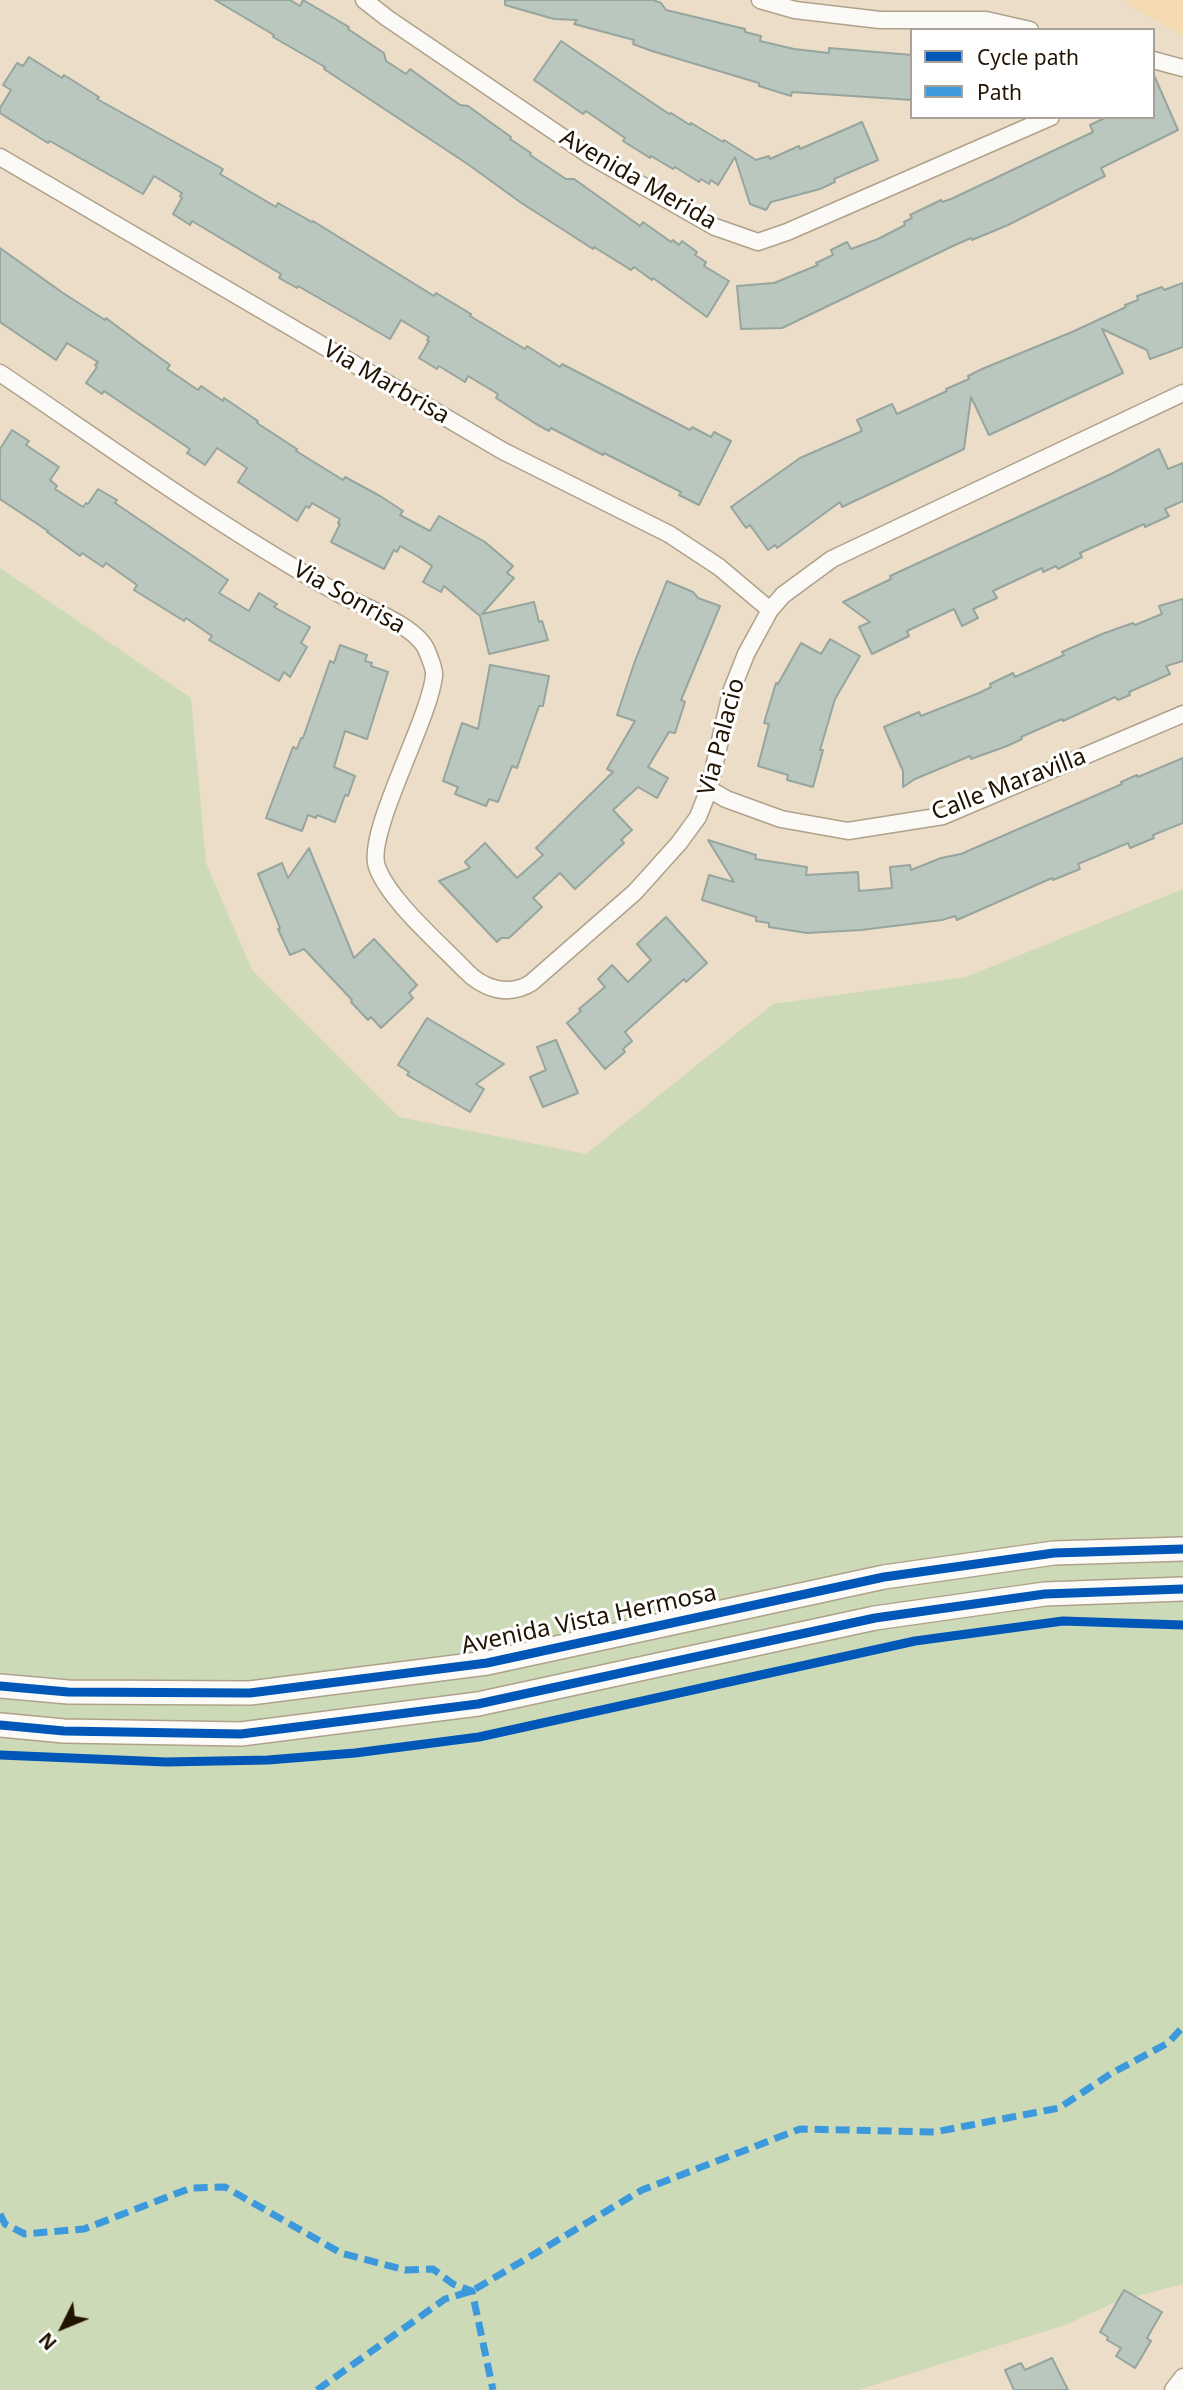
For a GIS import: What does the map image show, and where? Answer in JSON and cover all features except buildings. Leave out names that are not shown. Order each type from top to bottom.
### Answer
[{"type":"main road","name":"Avenida Vista Hermosa","points":[[0,1686],[68,1692],[250,1693],[487,1664],[884,1577],[1054,1553],[1183,1549]]},
{"type":"main road","points":[[0,1725],[64,1731],[241,1734],[478,1704],[875,1618],[1045,1594],[1183,1589]]},
{"type":"street","name":"Avenida Merida","points":[[364,0],[589,155],[715,227],[758,242],[800,227],[1046,119]]},
{"type":"street","points":[[760,0],[795,10],[880,20],[986,20],[1021,28]]},
{"type":"street","points":[[1155,61],[1183,68]]},
{"type":"street","name":"Via Marbrisa","points":[[0,157],[503,451],[669,534],[719,567],[770,610]]},
{"type":"street","name":"Via Sonrisa","points":[[0,373],[243,538],[338,594],[412,632],[426,648],[435,674],[424,715],[378,833],[375,864],[387,889],[470,975],[499,991]]},
{"type":"street","name":"Via Palacio","points":[[499,991],[513,991],[531,983],[635,892],[679,843],[698,817],[709,789],[731,692],[746,654],[770,610],[783,595],[832,559],[1183,393]]},
{"type":"street","name":"Calle Maravilla","points":[[709,789],[726,799],[782,819],[848,831],[943,816],[1183,714]]},
{"type":"street","points":[[1173,2390],[1183,2377]]},
{"type":"shaded area","points":[[1127,0],[1183,0],[1183,35],[1130,6]]},
{"type":"green space","points":[[0,568],[191,698],[206,863],[252,970],[399,1117],[586,1154],[773,1004],[966,977],[1183,889],[1183,2284],[1118,2301],[1065,2325],[858,2390],[0,2390]]},
{"type":"marked path","points":[[317,2390],[445,2299],[472,2291],[642,2190],[800,2129],[935,2132],[1059,2108],[1112,2073],[1168,2043],[1183,2027]]},
{"type":"marked path","points":[[0,2214],[5,2224],[25,2234],[84,2229],[191,2188],[225,2187],[341,2253],[405,2270],[433,2269],[453,2284],[472,2291],[493,2390]]},
{"type":"cycle path","points":[[0,1686],[68,1692],[250,1693],[487,1663],[884,1577],[1054,1553],[1183,1549]]},
{"type":"cycle path","points":[[0,1725],[64,1731],[241,1734],[478,1704],[875,1618],[1045,1594],[1183,1589]]},
{"type":"cycle path","points":[[0,1755],[166,1762],[268,1760],[355,1753],[479,1737],[915,1641],[1063,1621],[1183,1625]]}]
